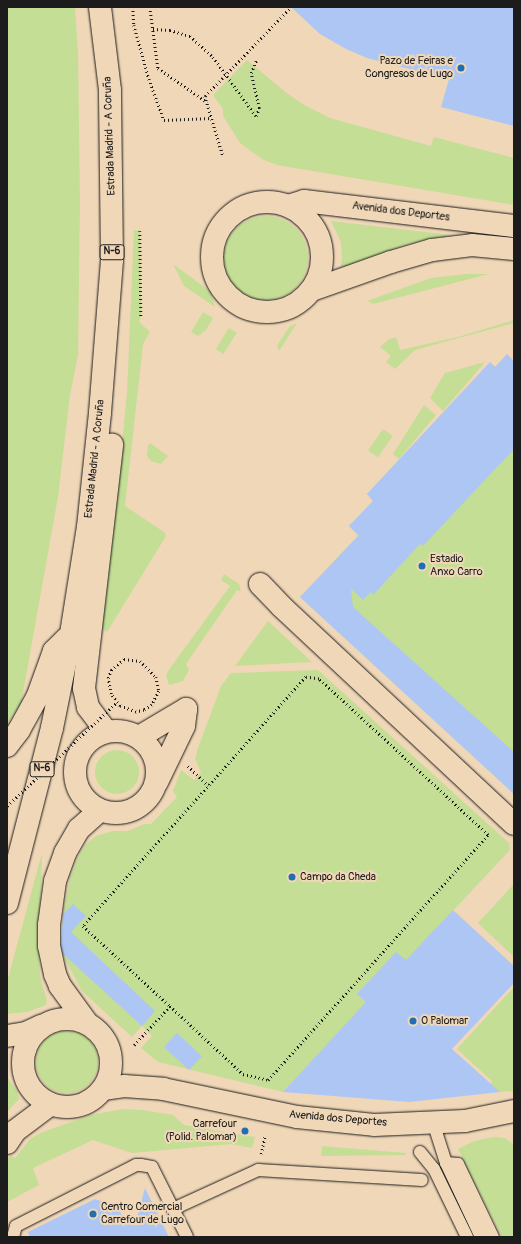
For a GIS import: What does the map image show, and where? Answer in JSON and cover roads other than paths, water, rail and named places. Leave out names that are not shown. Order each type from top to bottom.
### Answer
[{"type":"main road","name":"Estrada Madrid - A Coruña","points":[[7,903],[52,728],[71,634],[88,527],[100,413],[112,260],[110,90],[100,7]]},
{"type":"main road","name":"Avenida dos Deportes","points":[[288,206],[304,201],[514,226]]},
{"type":"main road","points":[[275,202],[288,206],[309,221],[321,243],[322,266],[312,290],[299,303],[285,310],[261,313],[242,307],[232,300],[216,281],[213,271],[211,252],[219,227],[239,208],[253,203],[275,202]]},
{"type":"main road","points":[[312,290],[391,262],[432,250],[472,245],[514,249]]},
{"type":"main road","points":[[100,413],[113,432],[84,688],[88,707],[106,731]]},
{"type":"main road","points":[[260,584],[281,606],[514,824]]},
{"type":"main road","points":[[7,746],[19,730],[37,698],[54,651],[71,634]]},
{"type":"main road","points":[[140,738],[186,709],[184,726],[149,797],[139,806],[127,812],[120,813],[100,810],[89,803],[80,793],[76,781],[75,768],[78,756],[84,745],[94,737],[106,731],[123,731],[140,738],[149,747],[155,758],[157,771],[155,784]]},
{"type":"main road","points":[[7,1040],[13,1046],[22,1062],[24,1075],[30,1088],[39,1098],[51,1104],[65,1107],[79,1105],[92,1099],[102,1089],[109,1077],[111,1065],[109,1051],[101,1035],[87,1023],[60,986],[55,974],[49,946],[49,925],[54,888],[65,853],[79,829],[100,810]]},
{"type":"main road","points":[[7,1036],[26,1033],[52,1021],[63,1018],[75,1019],[87,1023]]},
{"type":"main road","points":[[22,1062],[25,1048],[31,1036],[41,1026]]},
{"type":"main road","name":"Avenida dos Deportes","points":[[109,1051],[130,1073],[163,1089]]},
{"type":"main road","name":"Avenida dos Deportes","points":[[102,1089],[124,1086],[163,1089],[297,1117],[374,1124],[465,1121],[514,1111]]},
{"type":"main road","points":[[7,1143],[15,1131],[51,1104]]},
{"type":"lane","points":[[433,1122],[446,1163],[482,1237]]},
{"type":"lane","points":[[420,1152],[434,1169],[467,1237]]},
{"type":"lane","points":[[446,1163],[458,1164],[493,1237]]},
{"type":"lane","points":[[13,1237],[16,1226],[136,1165],[146,1165],[152,1167],[187,1237]]},
{"type":"lane","points":[[173,1209],[258,1170],[422,1180]]},
{"type":"place","name":"Pazo de Feiras e Congresos de Lugo","points":[[461,68]]},
{"type":"place","name":"Estadio Anxo Carro","points":[[422,566]]},
{"type":"place","name":"Campo da Cheda","points":[[292,877]]},
{"type":"place","name":"O Palomar","points":[[413,1021]]},
{"type":"place","name":"Carrefour (Polid. Palomar)","points":[[245,1131]]},
{"type":"place","name":"Centro Comercial Carrefour de Lugo","points":[[93,1214]]}]
